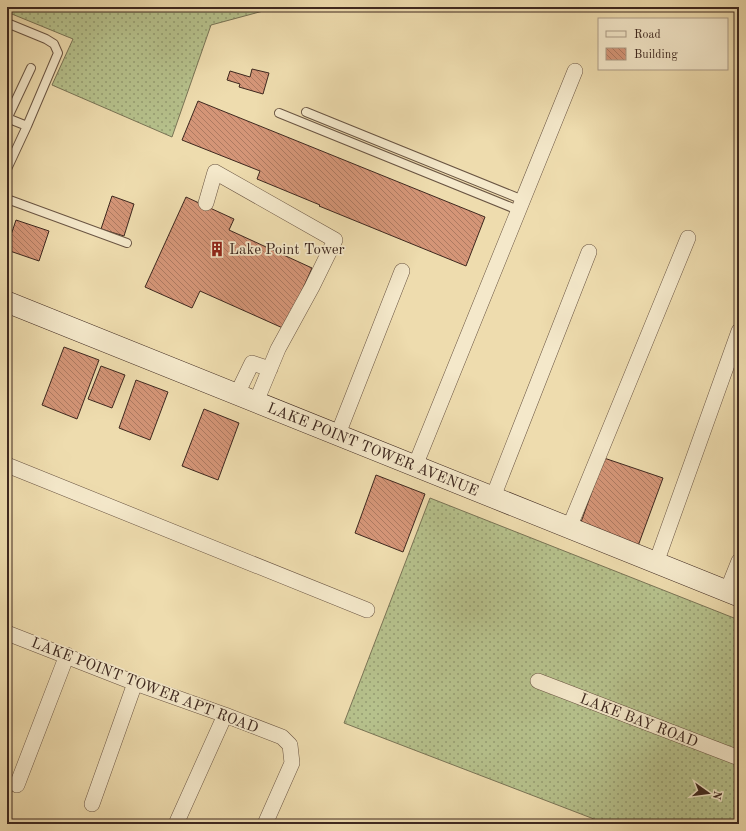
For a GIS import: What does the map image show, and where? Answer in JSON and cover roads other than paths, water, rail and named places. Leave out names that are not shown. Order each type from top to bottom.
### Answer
[{"type":"street","points":[[415,466],[575,71]]},
{"type":"street","points":[[206,203],[215,172],[335,240],[312,287],[278,349],[256,402]]},
{"type":"street","points":[[568,528],[688,238]]},
{"type":"street","points":[[493,498],[588,252]]},
{"type":"street","points":[[338,434],[402,271]]},
{"type":"street","name":"LAKE POINT TOWER AVENUE","points":[[7,302],[733,594]]},
{"type":"street","points":[[656,563],[739,331]]},
{"type":"street","points":[[237,394],[252,363],[270,370]]},
{"type":"street","points":[[7,465],[367,610]]},
{"type":"street","points":[[733,594],[739,561]]},
{"type":"street","name":"LAKE POINT TOWER APT ROAD","points":[[7,632],[135,683],[282,737],[290,745],[292,763],[265,824]]},
{"type":"street","points":[[18,785],[67,655]]},
{"type":"street","name":"LAKE BAY ROAD","points":[[538,681],[739,758]]},
{"type":"street","points":[[92,804],[135,683]]},
{"type":"street","points":[[176,824],[225,715]]},
{"type":"lane","points":[[7,23],[46,39],[54,44],[58,53],[7,169]]},
{"type":"lane","points":[[27,126],[7,119],[31,68]]},
{"type":"lane","points":[[306,112],[521,205]]},
{"type":"lane","points":[[279,113],[521,205]]},
{"type":"lane","points":[[7,199],[127,243]]},
{"type":"place","name":"Lake Point Tower","points":[[217,249]]}]
